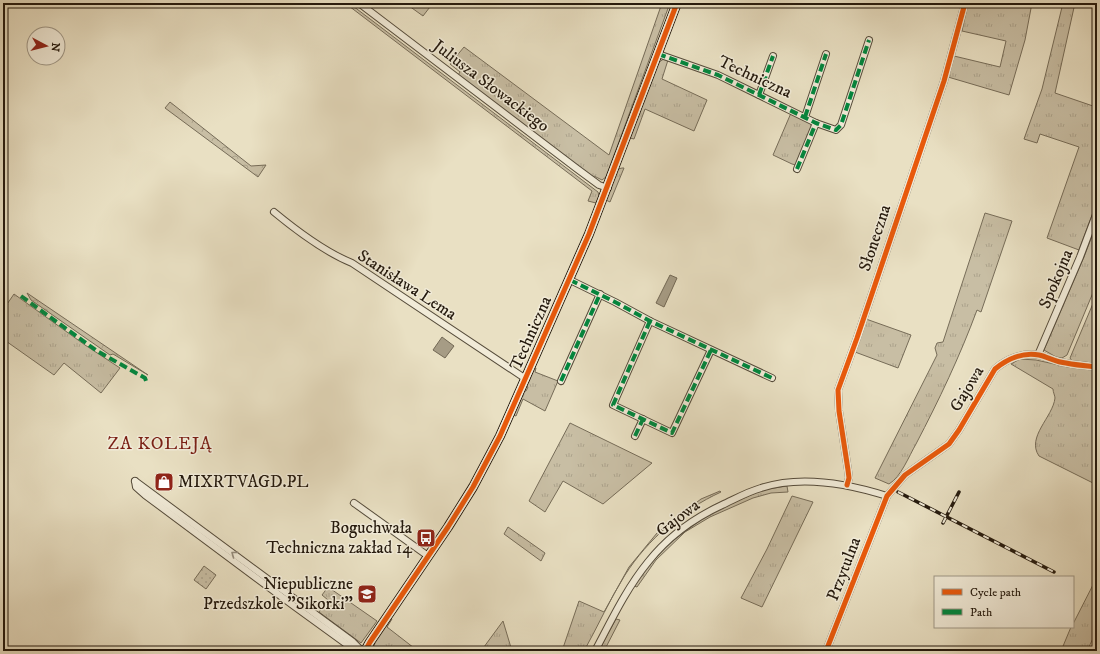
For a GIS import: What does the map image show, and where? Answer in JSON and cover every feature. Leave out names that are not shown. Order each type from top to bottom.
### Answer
[{"type":"street","name":"Juliusza Słowackiego","points":[[359,3],[580,171],[599,185],[608,188]]},
{"type":"street","name":"Techniczna","points":[[365,651],[448,527],[479,476],[500,436],[570,280],[608,188],[677,3]]},
{"type":"street","name":"Słoneczna","points":[[847,485],[849,478],[838,406],[838,390],[944,80],[965,3]]},
{"type":"street","name":"Techniczna","points":[[658,54],[718,75],[834,130],[838,129],[841,125],[869,40]]},
{"type":"street","points":[[805,117],[826,54]]},
{"type":"street","points":[[759,95],[773,56]]},
{"type":"street","points":[[797,169],[816,122]]},
{"type":"street","name":"Stanisława Lema","points":[[274,212],[287,223],[338,257],[352,264],[526,379]]},
{"type":"street","name":"Spokojna","points":[[1038,355],[1080,257],[1097,212]]},
{"type":"street","points":[[570,280],[600,294],[650,321],[772,378]]},
{"type":"street","points":[[561,381],[600,294]]},
{"type":"street","points":[[650,321],[613,405],[672,433],[710,350]]},
{"type":"street","name":"Gajowa","points":[[595,651],[634,580],[649,560],[679,531],[712,509],[762,488],[798,483],[847,485],[887,496],[905,475],[949,444],[955,437],[995,369],[1002,363],[1013,358],[1026,355],[1038,355],[1066,364],[1097,366]]},
{"type":"street","points":[[635,436],[643,419]]},
{"type":"street","points":[[189,525],[135,481],[136,487],[140,491],[216,544],[330,629],[356,651]]},
{"type":"street","name":"Przytulna","points":[[826,651],[887,496]]},
{"type":"street","points":[[354,503],[428,556]]},
{"type":"street","points":[[330,629],[353,642],[362,651]]},
{"type":"green space","points":[[345,3],[349,3],[598,192],[599,196],[596,203],[588,201],[592,191]]},
{"type":"green space","points":[[405,3],[433,3],[423,16]]},
{"type":"green space","points":[[662,3],[670,3],[606,177],[602,180],[594,176],[593,177],[458,75],[460,72],[450,64],[464,47],[609,155]]},
{"type":"green space","points":[[968,3],[1032,3],[1025,40],[1009,95],[948,77],[954,56],[1000,67],[1006,41],[962,31]]},
{"type":"green space","points":[[1063,3],[1075,3],[1055,93],[1093,106],[1097,93],[1097,202],[1079,250],[1047,238],[1079,147],[1040,134],[1037,143],[1024,139],[1042,89]]},
{"type":"green space","points":[[665,58],[668,60],[662,79],[707,100],[694,131],[645,109],[634,139],[630,138],[658,63]]},
{"type":"green space","points":[[170,102],[251,166],[266,165],[258,177],[165,108]]},
{"type":"green space","points":[[791,113],[810,121],[812,129],[796,165],[773,155]]},
{"type":"green space","points":[[624,168],[610,202],[606,200],[618,169]]},
{"type":"green space","points":[[985,213],[1012,221],[981,312],[977,310],[949,378],[908,460],[901,471],[889,484],[875,478],[937,355],[935,348],[937,343],[943,342]]},
{"type":"green space","points":[[1097,223],[1097,283],[1067,355],[1062,358],[1056,357],[1044,350]]},
{"type":"green space","points":[[27,293],[148,375],[113,354],[110,355],[31,300]]},
{"type":"green space","points":[[14,294],[120,368],[101,393],[64,363],[54,375],[3,339],[3,310]]},
{"type":"green space","points":[[1097,294],[1097,358],[1094,363],[1072,361],[1070,358]]},
{"type":"green space","points":[[866,319],[911,335],[898,368],[855,352]]},
{"type":"green space","points":[[1020,359],[1036,360],[1068,367],[1097,370],[1097,485],[1039,456],[1036,449],[1038,434],[1050,412],[1055,397],[1053,389],[1011,364]]},
{"type":"green space","points":[[534,368],[536,368],[535,372],[558,381],[545,411],[523,399],[516,416],[513,415],[524,391],[526,391],[528,387],[526,386]]},
{"type":"green space","points":[[570,423],[652,463],[603,504],[563,481],[545,512],[529,501]]},
{"type":"green space","points":[[787,486],[788,492],[771,493],[753,498],[710,517],[685,532],[656,560],[637,587],[634,586],[638,578],[667,545],[710,513],[755,493]]},
{"type":"green space","points":[[720,491],[721,492],[707,499],[680,517],[655,538],[634,562],[618,587],[629,567],[657,533],[701,499]]},
{"type":"green space","points":[[792,496],[813,502],[762,607],[741,598],[767,549]]},
{"type":"green space","points":[[508,527],[545,553],[541,561],[504,534]]},
{"type":"green space","points":[[204,566],[216,575],[206,589],[194,580]]},
{"type":"green space","points":[[1097,577],[1097,630],[1087,651],[1061,651],[1071,628],[1074,628],[1074,622]]},
{"type":"green space","points":[[328,587],[377,621],[361,643],[319,612],[328,600],[322,595]]},
{"type":"green space","points":[[613,596],[584,651],[562,651],[579,601],[604,612]]},
{"type":"green space","points":[[390,618],[392,619],[387,627],[418,651],[372,651],[375,643],[373,642]]},
{"type":"green space","points":[[616,619],[620,620],[604,651],[600,651],[599,650]]},
{"type":"green space","points":[[503,621],[512,651],[481,651]]},
{"type":"shaded area","points":[[670,275],[677,278],[664,307],[656,303]]},
{"type":"shaded area","points":[[442,337],[454,346],[445,358],[433,350]]},
{"type":"railway","points":[[898,492],[1054,572]]},
{"type":"railway","points":[[943,523],[959,492]]},
{"type":"marked path","points":[[658,54],[718,75],[816,123],[836,130],[841,125],[869,40]]},
{"type":"marked path","points":[[805,117],[826,54]]},
{"type":"marked path","points":[[759,95],[773,56]]},
{"type":"marked path","points":[[797,169],[816,123]]},
{"type":"marked path","points":[[570,280],[650,321],[772,378]]},
{"type":"marked path","points":[[561,381],[600,294]]},
{"type":"marked path","points":[[21,296],[97,351],[145,378],[146,381]]},
{"type":"marked path","points":[[650,321],[613,405],[672,433],[711,350]]},
{"type":"marked path","points":[[635,436],[643,419]]},
{"type":"cycle path","points":[[365,651],[448,527],[473,487],[500,436],[589,234],[677,3]]},
{"type":"cycle path","points":[[847,485],[849,478],[839,411],[838,390],[944,81],[965,3]]},
{"type":"cycle path","points":[[826,651],[887,496],[905,475],[949,444],[959,430],[995,369],[1005,362],[1021,355],[1033,354],[1055,361],[1097,367]]},
{"type":"place","name":"MIXRTVAGD.PL","points":[[164,482]]},
{"type":"place","name":"Boguchwała Techniczna zakład 14","points":[[426,538]]},
{"type":"place","name":"Niepubliczne Przedszkole \"Sikorki\"","points":[[367,594]]},
{"type":"district","name":"ZA KOLEJĄ","points":[[160,444]]}]
